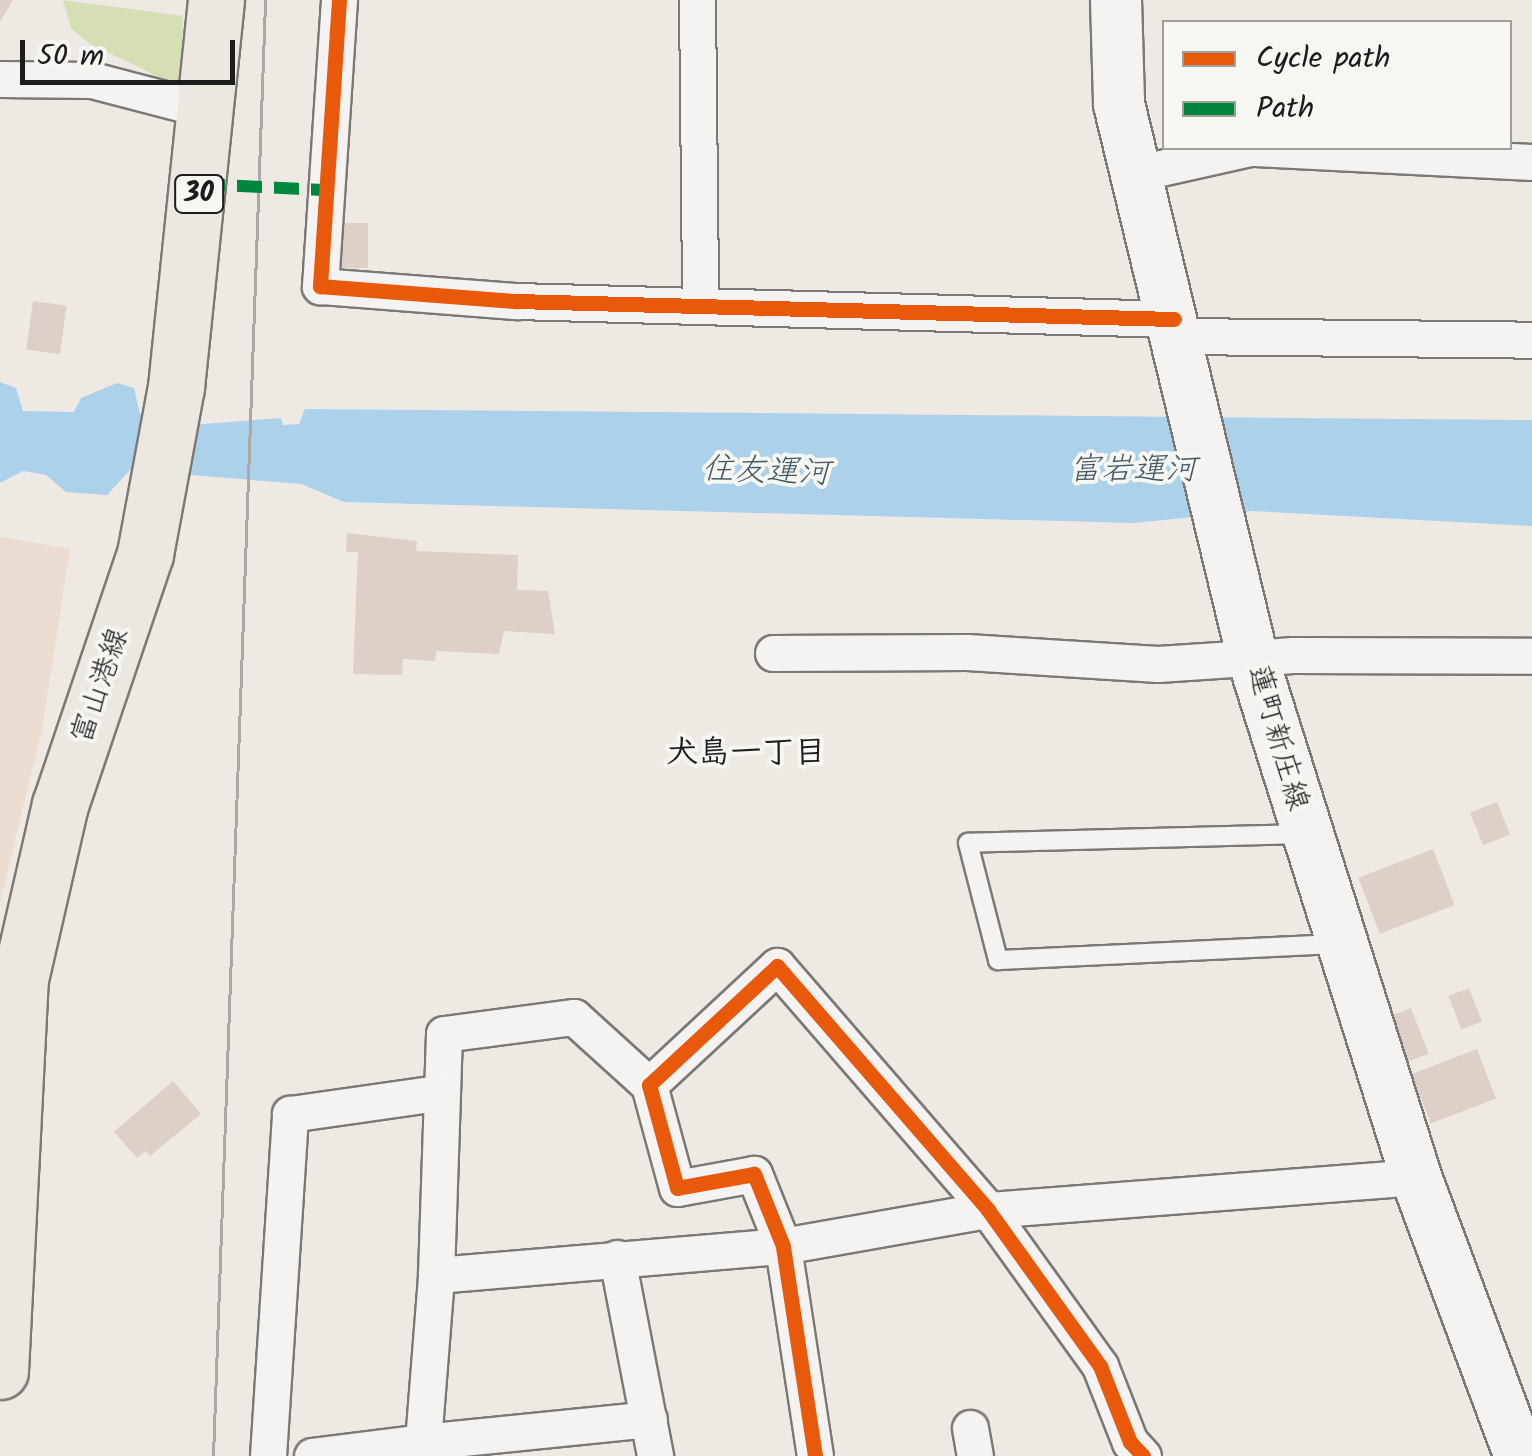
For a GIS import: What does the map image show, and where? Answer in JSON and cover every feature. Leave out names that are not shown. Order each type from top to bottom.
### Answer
[{"type":"main road","name":"富山港線","points":[[0,1371],[12,1059],[35,893],[136,586],[157,494],[176,386],[216,0]]},
{"type":"main road","name":"蓮町新庄線","points":[[1116,0],[1119,104],[1134,174],[1180,338],[1253,658],[1305,834],[1416,1178],[1524,1454]]},
{"type":"street","points":[[339,0],[320,286],[516,301],[700,305],[1180,338],[1532,340]]},
{"type":"street","points":[[698,0],[700,305]]},
{"type":"street","points":[[0,79],[92,80],[206,110]]},
{"type":"street","points":[[1134,174],[1243,150]]},
{"type":"street","points":[[1292,150],[1532,162]]},
{"type":"street","points":[[773,653],[967,652],[1158,664],[1253,658],[1532,656]]},
{"type":"street","points":[[649,1085],[778,966],[988,1210],[1100,1366],[1130,1442],[1143,1456]]},
{"type":"street","points":[[424,1442],[436,1275],[438,1093],[444,1034],[574,1017],[649,1085],[677,1188],[754,1174],[783,1246],[815,1456]]},
{"type":"street","points":[[268,1456],[290,1114],[438,1093]]},
{"type":"street","points":[[436,1275],[783,1246],[988,1210],[1416,1178]]},
{"type":"street","points":[[617,1258],[655,1456]]},
{"type":"street","points":[[312,1456],[649,1418]]},
{"type":"lane","points":[[1305,834],[968,842],[998,960],[1340,944]]},
{"type":"shaded area","points":[[0,537],[70,549],[42,730],[0,902]]},
{"type":"green space","points":[[63,0],[183,16],[181,84],[168,90],[149,72],[90,44],[71,28]]},
{"type":"water","name":"富岩運河","points":[[0,382],[16,388],[23,411],[74,412],[81,398],[117,383],[134,388],[140,414],[203,424],[281,418],[283,425],[299,424],[305,409],[1532,420],[1532,526],[1252,511],[1134,523],[344,502],[301,484],[130,470],[107,495],[66,492],[46,475],[23,471],[0,483]]},
{"type":"building","points":[[0,0],[13,0],[0,22]]},
{"type":"building","points":[[341,223],[368,223],[368,268],[341,268],[334,241],[341,241]]},
{"type":"building","points":[[33,301],[67,306],[60,354],[26,350]]},
{"type":"building","points":[[347,533],[417,541],[416,551],[518,555],[517,590],[548,591],[555,634],[504,631],[499,654],[436,651],[435,661],[403,659],[402,675],[353,674],[358,552],[346,552]]},
{"type":"building","points":[[1497,802],[1510,834],[1483,845],[1470,813]]},
{"type":"building","points":[[1433,849],[1455,905],[1380,934],[1358,878]]},
{"type":"building","points":[[1469,988],[1482,1022],[1461,1029],[1448,996]]},
{"type":"building","points":[[1411,1008],[1429,1054],[1407,1062],[1390,1016]]},
{"type":"building","points":[[1477,1049],[1496,1098],[1431,1124],[1412,1074]]},
{"type":"building","points":[[173,1081],[201,1114],[150,1156],[146,1151],[137,1158],[114,1132]]},
{"type":"tram line","points":[[213,1456],[265,0]]},
{"type":"marked path","points":[[200,184],[323,190]]},
{"type":"cycle path","points":[[339,0],[320,286],[516,301],[1174,319]]},
{"type":"cycle path","points":[[815,1456],[783,1246],[754,1174],[677,1188],[649,1085],[777,966],[988,1210],[1100,1366],[1130,1442],[1143,1456]]},
{"type":"district","name":"犬島一丁目","points":[[746,754]]},
{"type":"water label","name":"住友運河","points":[[766,473]]}]
